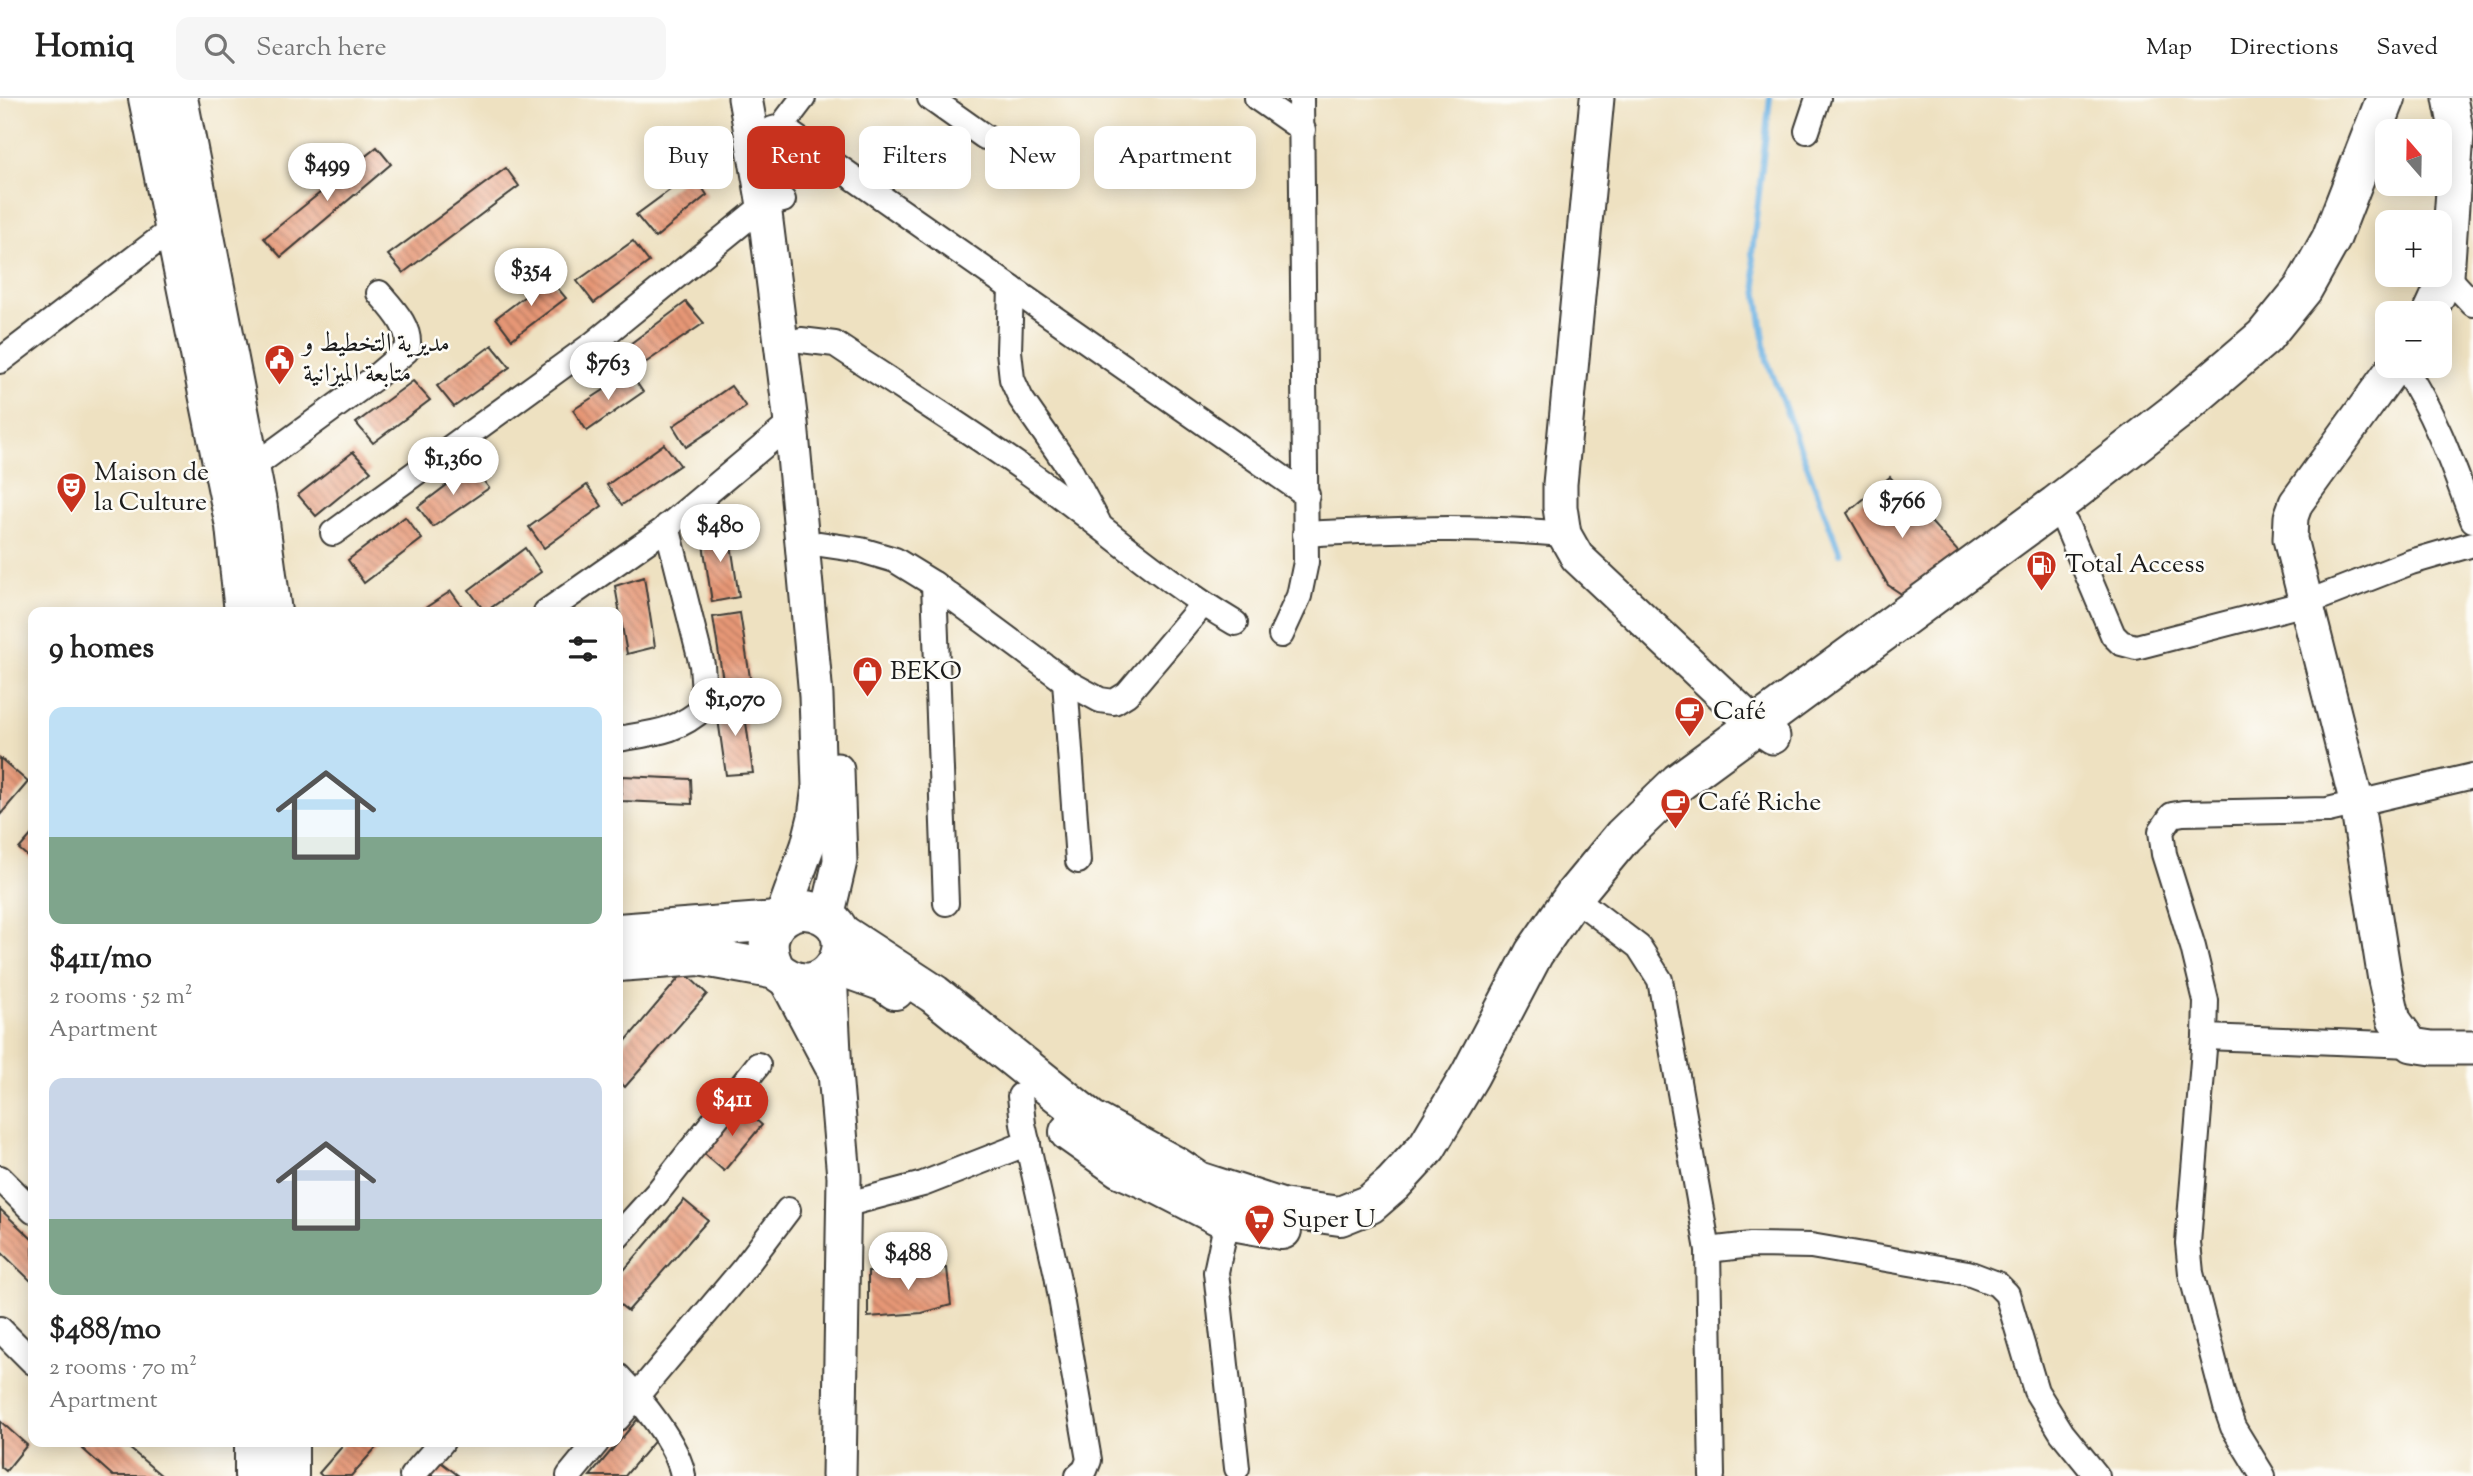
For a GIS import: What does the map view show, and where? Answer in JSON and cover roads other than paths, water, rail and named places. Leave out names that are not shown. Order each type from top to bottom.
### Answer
[{"type":"main road","points":[[148,98],[235,526],[243,607]]},
{"type":"main road","points":[[178,98],[258,508],[271,607]]},
{"type":"main road","points":[[745,98],[774,202],[801,340],[838,784],[840,861],[833,947],[835,1073],[844,1177],[839,1476]]},
{"type":"main road","points":[[1597,98],[1560,484],[1564,534],[1577,557],[1604,584],[1764,731]]},
{"type":"main road","points":[[1807,700],[2180,408],[2264,337],[2303,289],[2332,239],[2386,98]]},
{"type":"main road","points":[[2404,119],[2412,98]]},
{"type":"main road","points":[[2450,98],[2457,134],[2452,210]]},
{"type":"main road","points":[[774,118],[774,202],[816,696],[819,786],[808,845],[780,919],[770,932],[767,945],[769,958],[835,1073]]},
{"type":"main road","points":[[833,947],[872,951],[934,994],[1091,1120],[1198,1181],[1281,1208],[1340,1216],[1370,1204],[1393,1184],[1427,1147],[1470,1075],[1534,953],[1576,894],[1623,836],[1679,782],[1764,731],[2066,524],[2263,368],[2316,310],[2357,241],[2375,196]]},
{"type":"main road","points":[[2386,378],[2295,503],[2290,539],[2357,804],[2385,980],[2394,1020],[2412,1045],[2473,1048]]},
{"type":"main road","points":[[623,933],[780,919],[797,910],[813,910],[833,947],[914,1005],[1020,1096],[1121,1168],[1227,1220],[1314,1236],[1353,1234],[1369,1229],[1418,1189],[1450,1149],[1588,908],[1644,846],[1710,786],[1764,731]]},
{"type":"main road","points":[[623,962],[699,956],[780,974],[800,983],[816,981],[833,947]]},
{"type":"main road","points":[[254,1447],[254,1476]]},
{"type":"main road","points":[[289,1447],[289,1476]]},
{"type":"street","points":[[803,98],[774,118],[1307,495]]},
{"type":"street","points":[[930,98],[985,137]]},
{"type":"street","points":[[1257,98],[1303,130]]},
{"type":"street","points":[[1281,635],[1299,596],[1306,562],[1301,98]]},
{"type":"street","points":[[1808,131],[1818,98]]},
{"type":"street","points":[[333,533],[593,344],[774,202]]},
{"type":"street","points":[[0,361],[175,227]]},
{"type":"street","points":[[2452,281],[2473,304]]},
{"type":"street","points":[[1011,288],[1009,351],[1012,379],[1021,399],[1069,468],[1103,531]]},
{"type":"street","points":[[250,468],[373,379],[407,350],[409,344],[405,328],[379,293]]},
{"type":"street","points":[[801,340],[835,344],[1037,478],[1103,531],[1203,604],[1235,623]]},
{"type":"street","points":[[2411,378],[2437,425],[2473,520]]},
{"type":"street","points":[[554,607],[667,526],[791,423]]},
{"type":"street","points":[[2066,524],[2113,635],[2120,643],[2136,647],[2306,603],[2411,562],[2473,544]]},
{"type":"street","points":[[623,738],[668,729],[690,721],[705,707],[702,666],[667,526]]},
{"type":"street","points":[[1304,534],[1393,529],[1525,530],[1564,534]]},
{"type":"street","points":[[820,544],[861,550],[895,560],[934,584],[1065,681],[1100,700],[1114,702],[1127,694],[1203,604]]},
{"type":"street","points":[[934,584],[946,903]]},
{"type":"street","points":[[1065,681],[1077,861]]},
{"type":"street","points":[[2263,1476],[2233,1427],[2191,1273],[2188,1243],[2206,1001],[2193,947],[2164,854],[2161,831],[2172,815],[2199,811],[2328,810],[2473,776]]},
{"type":"street","points":[[1588,908],[1639,947],[1660,980],[1708,1250],[1712,1476]]},
{"type":"street","points":[[2205,1037],[2412,1045]]},
{"type":"street","points":[[623,1231],[657,1193],[758,1065]]},
{"type":"street","points":[[1020,1096],[1057,1275],[1089,1460],[1085,1470],[1078,1476]]},
{"type":"street","points":[[844,1205],[923,1184],[1028,1143]]},
{"type":"street","points":[[0,1178],[28,1206]]},
{"type":"street","points":[[623,1412],[745,1267],[788,1210]]},
{"type":"street","points":[[1227,1220],[1216,1272],[1237,1468]]},
{"type":"street","points":[[1708,1250],[1751,1245],[1811,1246],[1968,1273],[1997,1284],[2007,1294],[2036,1391],[2062,1433],[2097,1476]]},
{"type":"street","points":[[0,1329],[28,1357]]},
{"type":"street","points":[[623,1381],[636,1395],[671,1445],[683,1476]]},
{"type":"street","points":[[412,1476],[438,1447]]},
{"type":"street","points":[[569,1476],[593,1447]]},
{"type":"waterway","points":[[1770,98],[1752,253],[1767,360],[1840,553]]},
{"type":"place","name":"مديرية التخطيط و متابعة الميزانية","points":[[280,386]]},
{"type":"place","name":"Maison de la Culture","points":[[71,515]]},
{"type":"place","name":"Total Access","points":[[2042,592]]},
{"type":"place","name":"BEKO","points":[[867,699]]},
{"type":"place","name":"Café","points":[[1690,739]]},
{"type":"place","name":"Café Riche","points":[[1675,830]]},
{"type":"place","name":"Super U","points":[[1259,1247]]}]
